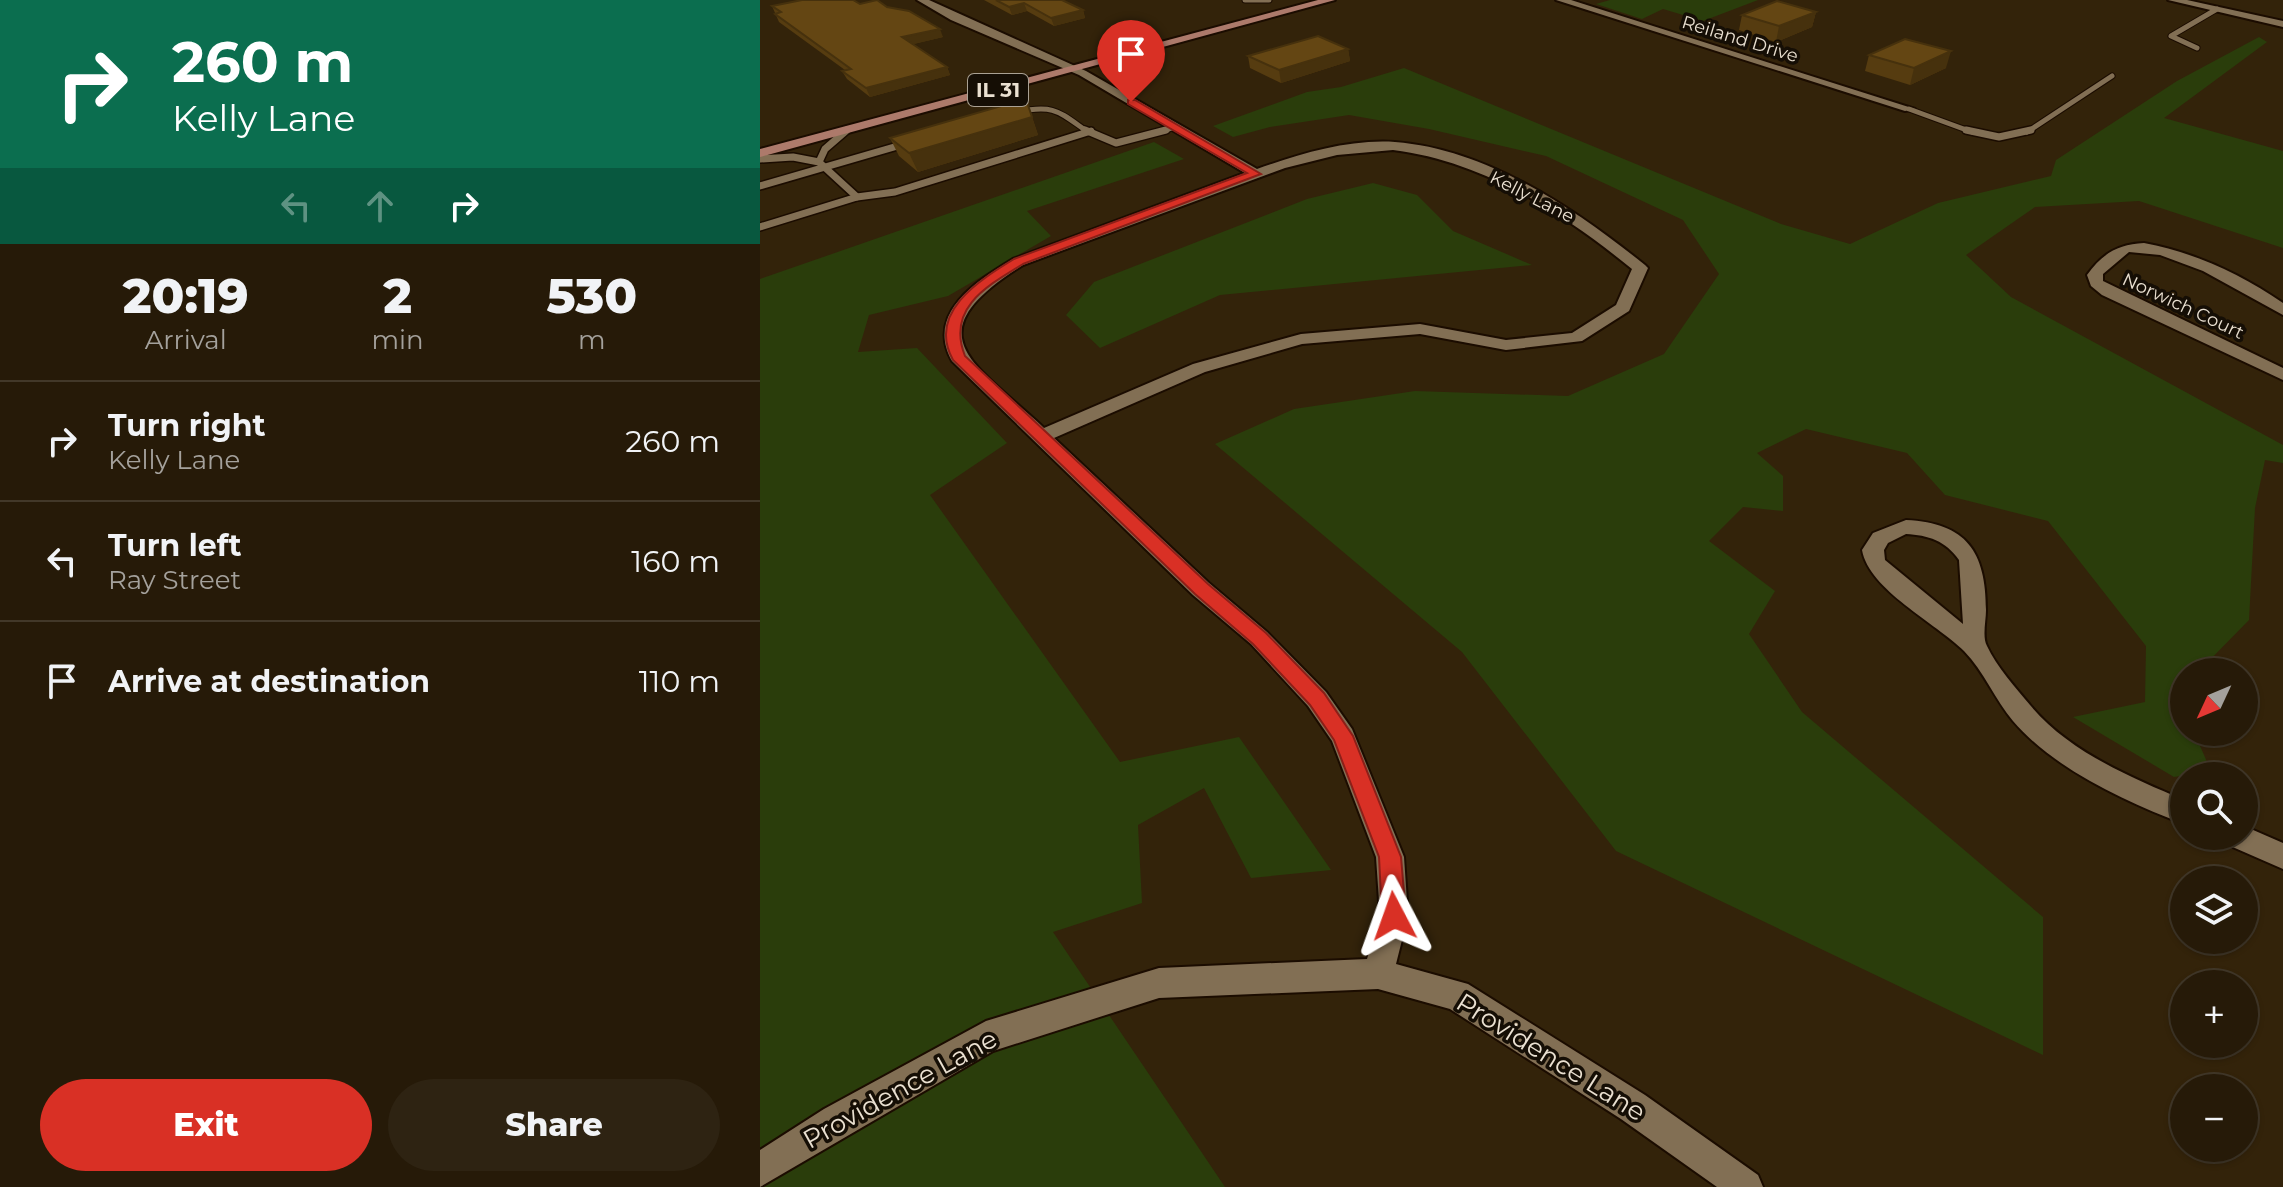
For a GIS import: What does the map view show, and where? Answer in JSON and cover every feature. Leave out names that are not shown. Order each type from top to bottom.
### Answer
[{"type":"main road","name":"IL 31","points":[[761,153],[1330,0]]},
{"type":"main road","points":[[2173,0],[2282,22]]},
{"type":"street","points":[[922,0],[976,29],[1012,39],[1075,69],[1256,174]]},
{"type":"street","name":"Reiland Drive","points":[[1570,1],[1909,109]]},
{"type":"street","name":"Kelly Lane","points":[[1040,437],[1199,368],[1301,339],[1420,329],[1506,345],[1576,337],[1623,308],[1640,268],[1608,241],[1558,207],[1459,161],[1394,146],[1326,154],[1256,174],[1018,262],[984,283],[965,302],[954,319],[951,338],[958,357],[1040,437],[1201,589],[1259,638],[1317,699],[1343,736],[1390,857],[1394,916],[1378,974]]},
{"type":"street","name":"Norwich Court","points":[[2283,310],[2243,283],[2150,248],[2123,249],[2095,275],[2096,283],[2108,292],[2283,375]]},
{"type":"street","points":[[1974,646],[1971,563],[1962,549],[1946,537],[1917,527],[1897,529],[1881,536],[1873,550],[1880,569],[1974,646],[2022,714],[2052,741],[2109,780],[2170,806]]},
{"type":"street","points":[[2258,845],[2283,856]]},
{"type":"street","name":"Providence Lane","points":[[760,1170],[836,1121],[1000,1032],[1159,983],[1378,974],[1457,995],[1633,1107],[1746,1187]]},
{"type":"lane","points":[[1245,0],[1269,0]]},
{"type":"lane","points":[[2197,48],[2178,42],[2171,36],[2217,9]]},
{"type":"lane","points":[[1909,109],[1978,133],[2013,137],[2029,131],[2112,76]]},
{"type":"lane","points":[[1006,115],[1037,107],[1056,108],[1108,142],[1129,142],[1175,127]]},
{"type":"lane","points":[[822,164],[825,149],[847,130]]},
{"type":"lane","points":[[760,227],[857,197],[895,192],[1091,131]]},
{"type":"lane","points":[[760,186],[822,164],[915,141]]},
{"type":"lane","points":[[761,153],[822,164],[857,197]]},
{"type":"green space","points":[[1610,0],[1758,0],[1703,21],[1663,9],[1642,19],[1596,4]]},
{"type":"green space","points":[[2259,37],[2267,42],[2164,118],[2283,151],[2283,248],[2139,201],[2035,207],[1966,255],[2011,297],[2283,445],[2283,463],[2265,460],[2255,508],[2249,620],[2212,658],[2170,658],[2170,746],[2200,746],[2207,762],[2170,762],[2170,775],[2073,717],[2145,702],[2146,646],[2048,521],[1945,495],[1907,453],[1806,429],[1757,453],[1783,476],[1783,511],[1743,507],[1709,541],[1775,591],[1749,634],[1802,712],[2043,917],[2043,1055],[1616,851],[1462,652],[1215,444],[1294,409],[1415,391],[1568,396],[1664,354],[1719,274],[1683,220],[1546,156],[1429,129],[1349,115],[1270,127],[1233,137],[1213,126],[1307,92],[1341,87],[1404,68],[1781,224],[1850,244],[1938,203],[2051,176],[2056,160],[2177,81]]},
{"type":"green space","points":[[1154,142],[1184,159],[1027,211],[1051,236],[948,296],[869,315],[858,352],[917,348],[1007,443],[930,495],[1120,762],[1239,737],[1331,870],[1251,878],[1204,788],[1138,825],[1142,903],[1053,932],[1225,1187],[760,1187],[760,279]]},
{"type":"green space","points":[[1373,183],[1417,195],[1453,231],[1532,265],[1220,295],[1100,348],[1066,315],[1094,282],[1307,199]]},
{"type":"building","points":[[802,0],[853,0],[860,4],[877,0],[887,7],[909,11],[940,29],[902,37],[947,67],[866,88],[842,71],[851,69],[775,14],[781,12],[772,6]]},
{"type":"building","points":[[996,0],[1062,0],[1083,10],[1051,18],[1024,3],[1009,7]]},
{"type":"building","points":[[1777,1],[1816,12],[1779,26],[1742,15]]},
{"type":"building","points":[[1318,36],[1348,49],[1279,70],[1248,56]]},
{"type":"building","points":[[1905,39],[1951,51],[1914,68],[1869,55]]},
{"type":"building","points":[[1026,99],[1032,117],[909,153],[890,138]]},
{"type":"route","points":[[1131,102],[1256,174],[1001,271],[965,302],[954,319],[951,338],[958,357],[1201,589],[1259,638],[1317,699],[1343,736],[1390,857],[1394,916]]}]
